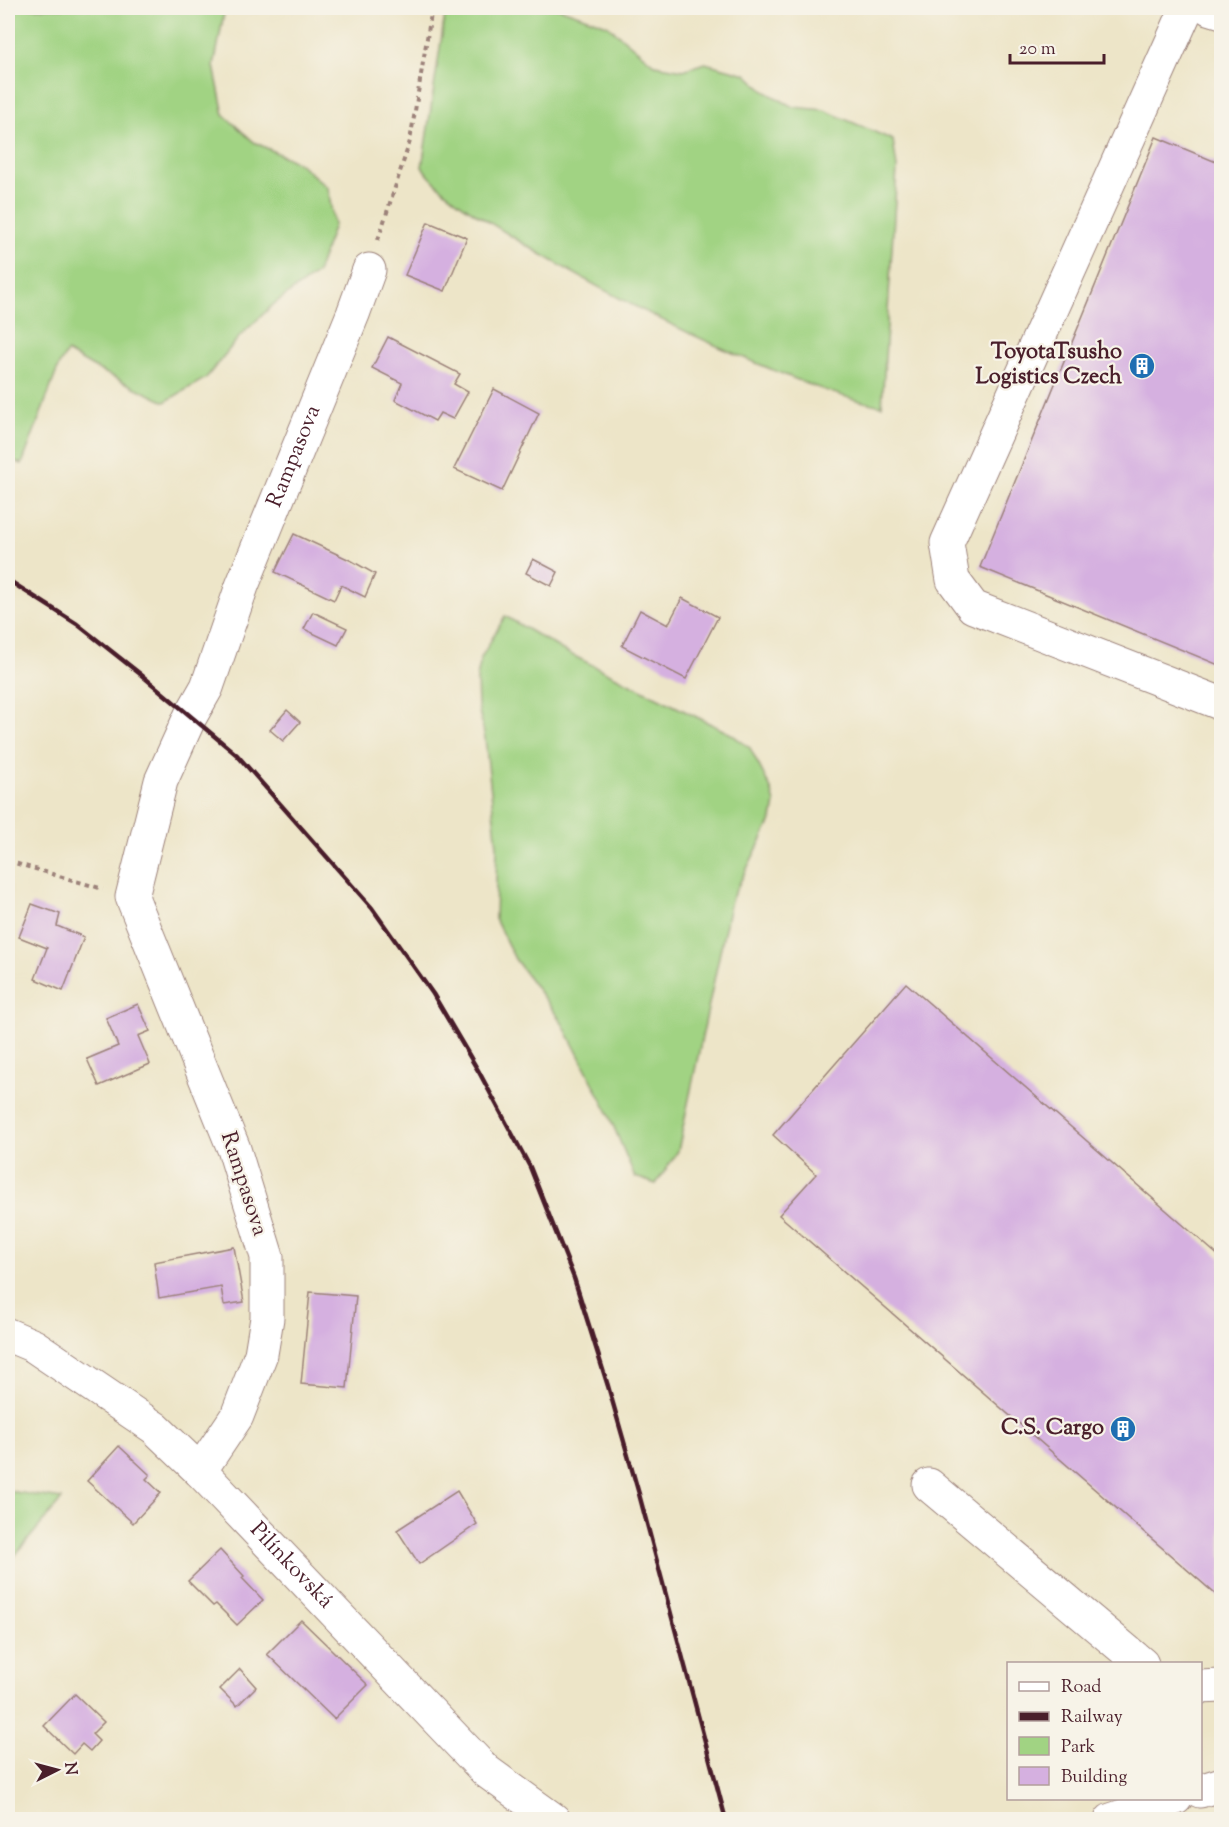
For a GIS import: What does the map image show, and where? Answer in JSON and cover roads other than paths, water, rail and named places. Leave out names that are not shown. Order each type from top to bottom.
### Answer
[{"type":"street","points":[[1187,8],[946,543],[952,580],[973,607],[1221,704]]},
{"type":"street","points":[[1209,8],[1221,12]]},
{"type":"street","name":"Rampasova","points":[[200,1471],[237,1416],[261,1354],[267,1318],[267,1257],[234,1149],[132,897],[161,781],[190,717],[207,687],[242,586],[349,325],[369,270]]},
{"type":"street","name":"Pilínkovská","points":[[8,1335],[34,1346],[155,1428],[200,1471],[486,1771],[554,1820]]},
{"type":"street","points":[[929,1485],[1140,1662]]},
{"type":"street","points":[[1202,1687],[1221,1686]]},
{"type":"street","points":[[1202,1790],[1221,1784]]},
{"type":"street","points":[[1112,1820],[1170,1800]]},
{"type":"railway","points":[[8,580],[77,624],[237,755],[372,908],[433,994],[479,1072],[530,1167],[574,1278],[639,1494],[726,1820]]},
{"type":"place","name":"ToyotaTsusho Logistics Czech","points":[[1142,366]]},
{"type":"place","name":"C.S. Cargo","points":[[1123,1429]]}]
